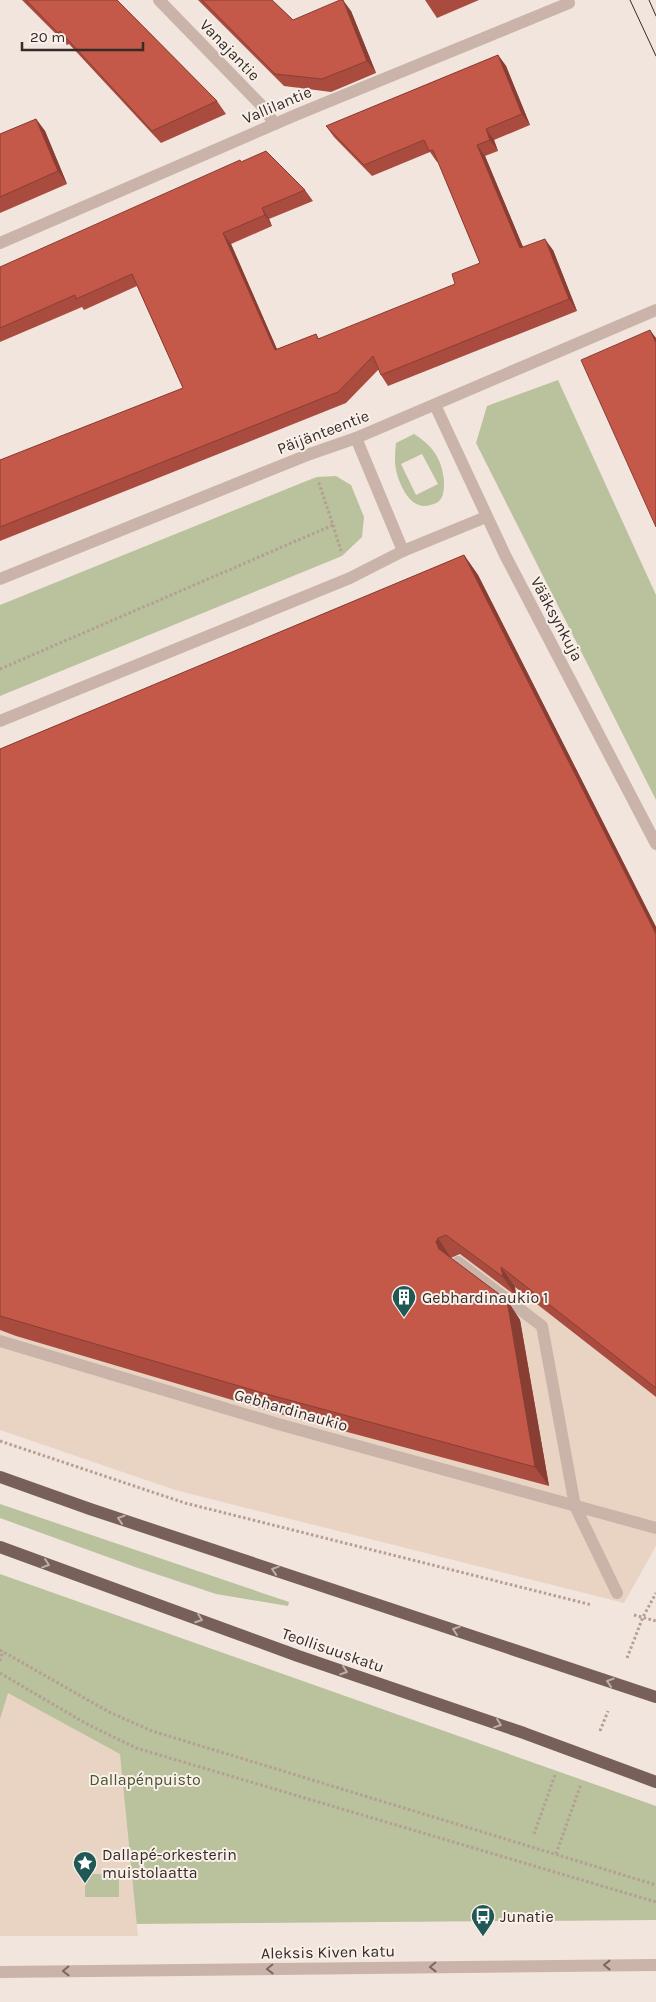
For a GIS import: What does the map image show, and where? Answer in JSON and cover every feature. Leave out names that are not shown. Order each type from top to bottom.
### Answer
[{"type":"main road","points":[[0,1477],[90,1509],[656,1697]]},
{"type":"main road","name":"Teollisuuskatu","points":[[0,1548],[289,1652],[524,1733],[656,1782]]},
{"type":"street","name":"Vanajantie","points":[[159,0],[261,105],[275,124]]},
{"type":"street","name":"Vallilantie","points":[[0,243],[275,124],[569,3]]},
{"type":"street","name":"Päijänteentie","points":[[0,579],[310,454],[356,438],[656,310]]},
{"type":"street","name":"Vääksynkuja","points":[[435,405],[486,517],[656,844]]},
{"type":"street","points":[[356,438],[403,551]]},
{"type":"street","points":[[0,721],[350,578],[403,551],[486,517]]},
{"type":"street","points":[[458,1262],[542,1326],[575,1506],[616,1593]]},
{"type":"street","name":"Gebhardinaukio","points":[[0,1341],[278,1424],[656,1528]]},
{"type":"street","name":"Aleksis Kiven katu","points":[[0,1972],[656,1965]]},
{"type":"path","points":[[317,477],[342,556]]},
{"type":"path","points":[[0,669],[333,525]]},
{"type":"path","points":[[0,1441],[185,1503],[594,1605]]},
{"type":"path","points":[[633,1641],[656,1593]]},
{"type":"path","points":[[627,1613],[656,1621]]},
{"type":"path","points":[[0,1662],[2,1651],[109,1712],[152,1731],[656,1885]]},
{"type":"path","points":[[0,1673],[85,1723],[136,1748],[656,1902]]},
{"type":"path","points":[[534,1834],[556,1772]]},
{"type":"path","points":[[556,1854],[582,1780]]},
{"type":"path","points":[[523,1863],[526,1857]]},
{"type":"green space","points":[[558,380],[656,595],[656,800],[476,443],[487,406]]},
{"type":"green space","points":[[414,434],[431,448],[439,460],[443,473],[443,494],[438,502],[424,506],[418,505],[404,492],[396,470],[396,443]],"holes":[[[422,454],[438,484],[416,495],[401,464]]]},
{"type":"green space","points":[[336,476],[351,485],[364,517],[362,537],[342,556],[0,696],[0,605],[317,477]]},
{"type":"green space","points":[[0,1504],[289,1602],[288,1606],[216,1594],[138,1568],[0,1518]]},
{"type":"green space","name":"Dallapénpuisto","points":[[0,1574],[656,1806],[656,1920],[0,1925]]},
{"type":"shaded area","points":[[462,1246],[656,1397],[656,1546],[624,1603],[175,1490],[0,1430],[0,1330],[276,1412],[446,1303]]},
{"type":"shaded area","points":[[8,1693],[120,1754],[138,1936],[0,1936],[0,1719]],"holes":[[[85,1874],[119,1874],[119,1897],[85,1897]]]},
{"type":"building","points":[[26,0],[117,0],[217,101],[152,131],[60,31],[58,33]]},
{"type":"building","points":[[202,0],[272,0],[293,20],[343,0],[367,61],[322,79],[275,74]]},
{"type":"building","points":[[498,55],[522,114],[486,129],[490,140],[477,145],[520,248],[545,239],[569,299],[381,375],[373,356],[338,392],[0,527],[0,460],[183,388],[132,274],[76,299],[75,295],[0,328],[0,267],[240,160],[241,162],[266,151],[305,190],[262,208],[265,215],[223,233],[275,350],[316,334],[318,339],[455,284],[452,274],[480,263],[433,150],[429,151],[424,140],[364,165],[326,126]]},
{"type":"building","points":[[36,119],[58,171],[0,197],[0,134]]},
{"type":"building","points":[[650,330],[656,343],[656,527],[581,360]]},
{"type":"building","points":[[464,555],[656,934],[656,1388],[501,1267],[503,1277],[446,1235],[438,1238],[436,1242],[439,1249],[507,1300],[535,1467],[263,1393],[0,1316],[0,749]]},
{"type":"tram line","points":[[630,0],[656,56]]},
{"type":"tram line","points":[[649,0],[656,16]]},
{"type":"place","name":"Gebhardinaukio 1","points":[[404,1318]]},
{"type":"place","name":"Dallapé-orkesterin muistolaatta","points":[[85,1884]]},
{"type":"place","name":"Junatie","points":[[483,1937]]}]
